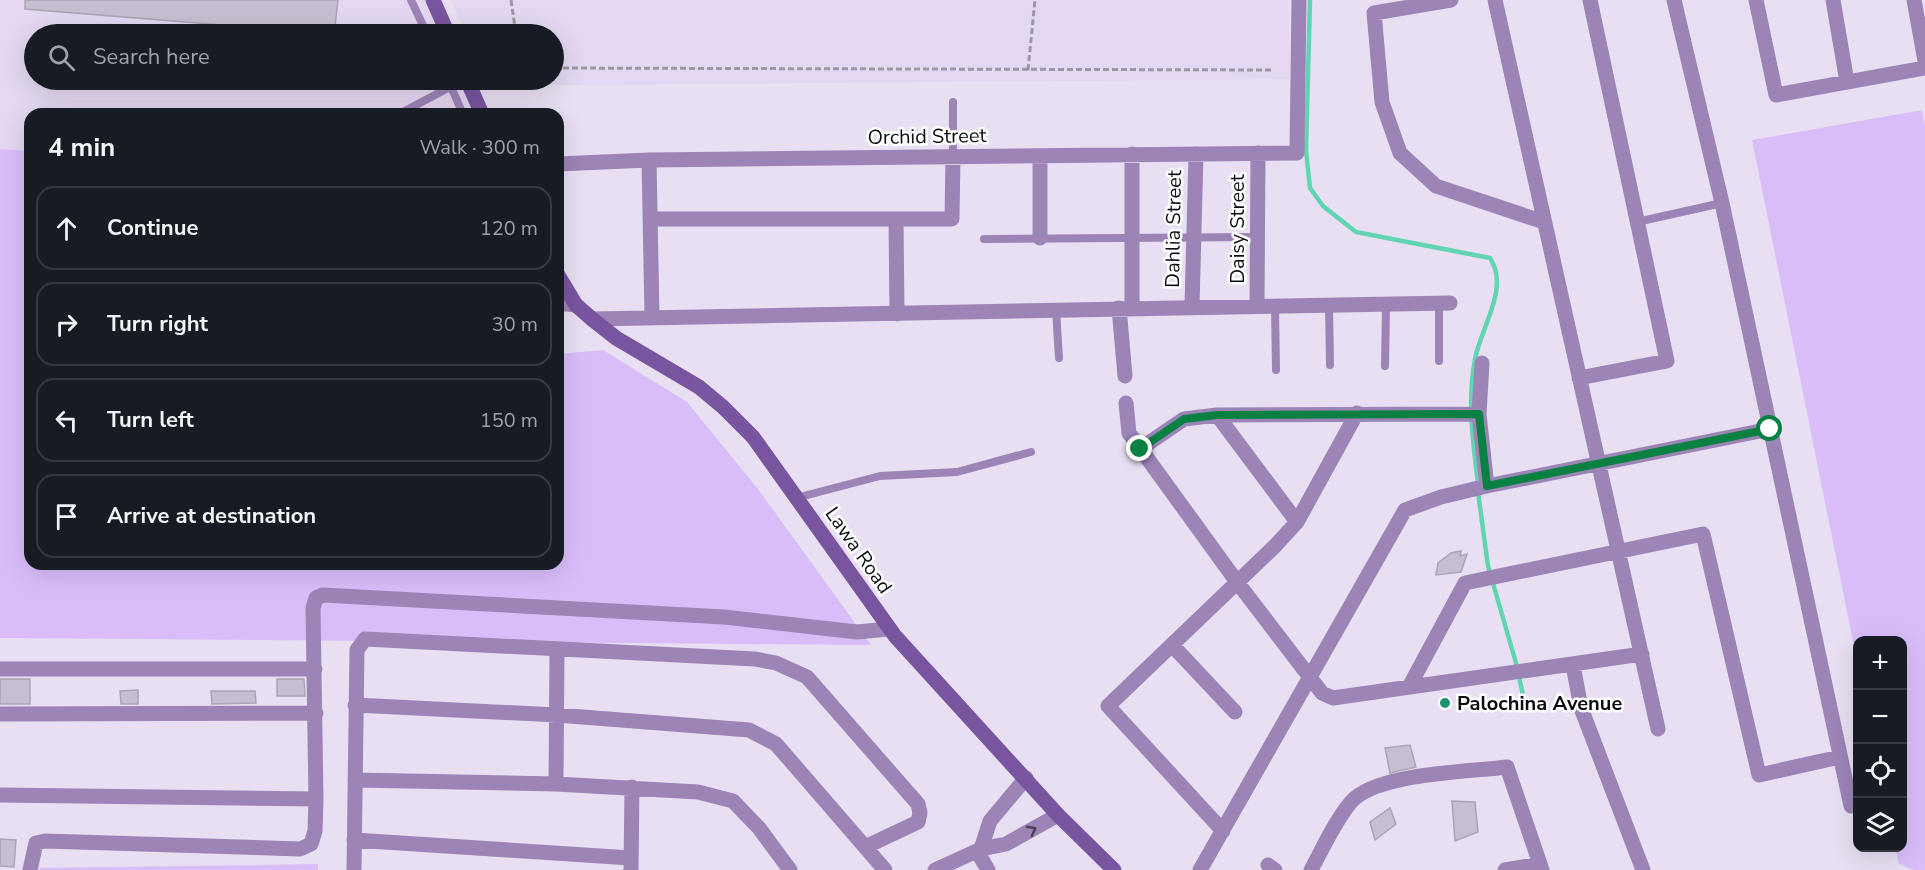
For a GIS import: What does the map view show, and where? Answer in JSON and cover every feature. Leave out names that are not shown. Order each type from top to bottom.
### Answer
[{"type":"main road","points":[[433,0],[444,24]]},
{"type":"main road","points":[[471,90],[479,108]]},
{"type":"main road","name":"Lawa Road","points":[[564,285],[576,305],[592,319],[616,338],[672,370],[723,407],[753,437],[890,629],[1058,815],[1114,870]]},
{"type":"street","name":"Orchid Street","points":[[564,164],[649,160],[1297,153],[1299,0]]},
{"type":"street","points":[[1451,0],[1374,12],[1382,102],[1400,153],[1436,186],[1544,222]]},
{"type":"street","points":[[1495,0],[1658,729]]},
{"type":"street","points":[[1579,378],[1667,361],[1590,0]]},
{"type":"street","points":[[1674,0],[1722,203],[1851,806]]},
{"type":"street","points":[[1756,0],[1776,95],[1925,69]]},
{"type":"street","points":[[1833,0],[1847,82]]},
{"type":"street","points":[[1914,0],[1925,62]]},
{"type":"street","name":"Daisy Street","points":[[1257,306],[1258,153]]},
{"type":"street","points":[[1125,376],[1126,308],[1132,237],[1132,154]]},
{"type":"street","name":"Dahlia Street","points":[[1192,306],[1196,154]]},
{"type":"street","points":[[651,219],[952,219],[953,156]]},
{"type":"street","points":[[1040,156],[1040,238]]},
{"type":"street","points":[[649,160],[652,317]]},
{"type":"street","points":[[896,219],[897,314]]},
{"type":"street","points":[[592,319],[1444,303]]},
{"type":"street","points":[[564,304],[576,305]]},
{"type":"street","points":[[1482,363],[1479,414],[1487,486]]},
{"type":"street","points":[[1126,403],[1129,433],[1236,582],[1322,693],[1333,698],[1641,654]]},
{"type":"street","points":[[1223,831],[1108,706],[1275,546],[1297,522],[1357,413]]},
{"type":"street","points":[[1140,449],[1184,419],[1217,415],[1479,414]]},
{"type":"street","points":[[1217,415],[1297,522]]},
{"type":"street","points":[[1200,870],[1405,510],[1441,497],[1487,486],[1770,429]]},
{"type":"street","points":[[1409,687],[1465,583],[1703,534],[1759,775],[1840,757]]},
{"type":"street","points":[[30,870],[36,843],[45,841],[300,849],[311,844],[315,831],[316,799],[313,608],[316,598],[323,595],[724,617],[857,632],[890,629]]},
{"type":"street","points":[[354,870],[357,650],[365,639],[558,651],[755,659],[777,663],[807,677],[918,804],[920,813],[918,822],[865,847]]},
{"type":"street","points":[[1172,645],[1236,712]]},
{"type":"street","points":[[556,784],[558,651]]},
{"type":"street","points":[[1573,665],[1581,708],[1643,870]]},
{"type":"street","points":[[0,669],[315,669]]},
{"type":"street","points":[[355,705],[557,715],[749,730],[776,744],[885,870]]},
{"type":"street","points":[[0,714],[316,713]]},
{"type":"street","points":[[1311,870],[1351,802],[1366,789],[1387,782],[1507,767],[1541,867],[1505,870]]},
{"type":"street","points":[[988,870],[979,850],[990,821],[1026,778]]},
{"type":"street","points":[[355,780],[556,784],[698,792],[733,801],[759,828],[790,870]]},
{"type":"street","points":[[354,840],[631,864],[632,787]]},
{"type":"street","points":[[0,795],[316,799]]},
{"type":"street","points":[[935,870],[979,850],[1006,844],[1058,815]]},
{"type":"lane","points":[[411,0],[422,24]]},
{"type":"lane","points":[[409,108],[438,90]]},
{"type":"lane","points":[[453,90],[460,108]]},
{"type":"lane","points":[[953,102],[953,156]]},
{"type":"lane","points":[[1637,222],[1722,203]]},
{"type":"lane","points":[[984,239],[1258,237]]},
{"type":"lane","points":[[1439,362],[1444,303]]},
{"type":"lane","points":[[1329,305],[1330,365]]},
{"type":"lane","points":[[1385,366],[1386,305]]},
{"type":"lane","points":[[1275,306],[1276,369]]},
{"type":"lane","points":[[1056,310],[1059,358]]},
{"type":"lane","points":[[796,498],[880,476],[957,472],[1031,452]]},
{"type":"path","points":[[511,0],[515,24]]},
{"type":"path","points":[[1028,70],[1035,0]]},
{"type":"path","points":[[564,68],[1273,70]]},
{"type":"shaded area","points":[[0,0],[427,0],[438,24],[24,24],[24,90],[467,90],[475,108],[24,108],[24,151],[0,149]]},
{"type":"shaded area","points":[[451,0],[1288,0],[1290,79],[564,85],[564,24],[461,24]]},
{"type":"shaded area","points":[[1922,110],[1925,126],[1925,870],[1914,870],[1899,864],[1896,852],[1907,852],[1907,636],[1853,636],[1853,641],[1752,140]]},
{"type":"shaded area","points":[[0,149],[24,151],[24,570],[564,570],[564,353],[603,350],[687,402],[758,489],[871,645],[0,638]]},
{"type":"shaded area","points":[[318,864],[318,870],[39,870],[39,868]]},
{"type":"building","points":[[25,0],[338,0],[335,24],[210,24],[25,9]]},
{"type":"building","points":[[1461,551],[1460,556],[1467,554],[1461,572],[1436,575],[1438,563],[1451,553]]},
{"type":"building","points":[[0,679],[30,679],[30,704],[0,704]]},
{"type":"building","points":[[277,679],[304,679],[305,696],[277,696]]},
{"type":"building","points":[[138,690],[138,704],[121,704],[120,691]]},
{"type":"building","points":[[211,691],[255,691],[256,703],[212,704]]},
{"type":"building","points":[[1410,745],[1416,767],[1390,773],[1385,748]]},
{"type":"building","points":[[1452,801],[1475,802],[1478,832],[1455,841]]},
{"type":"building","points":[[1390,808],[1396,824],[1375,840],[1370,822]]},
{"type":"building","points":[[0,839],[16,840],[14,867],[0,866]]},
{"type":"waterway","points":[[1310,0],[1306,151],[1310,188],[1323,206],[1356,232],[1490,258],[1495,270],[1496,295],[1478,347],[1471,391],[1478,484]]},
{"type":"waterway","points":[[1478,492],[1488,566],[1516,663],[1526,709]]},
{"type":"place","name":"Palochina Avenue","points":[[1445,703]]},
{"type":"route","points":[[1140,449],[1184,419],[1217,415],[1479,414],[1487,486],[1770,429]]}]
